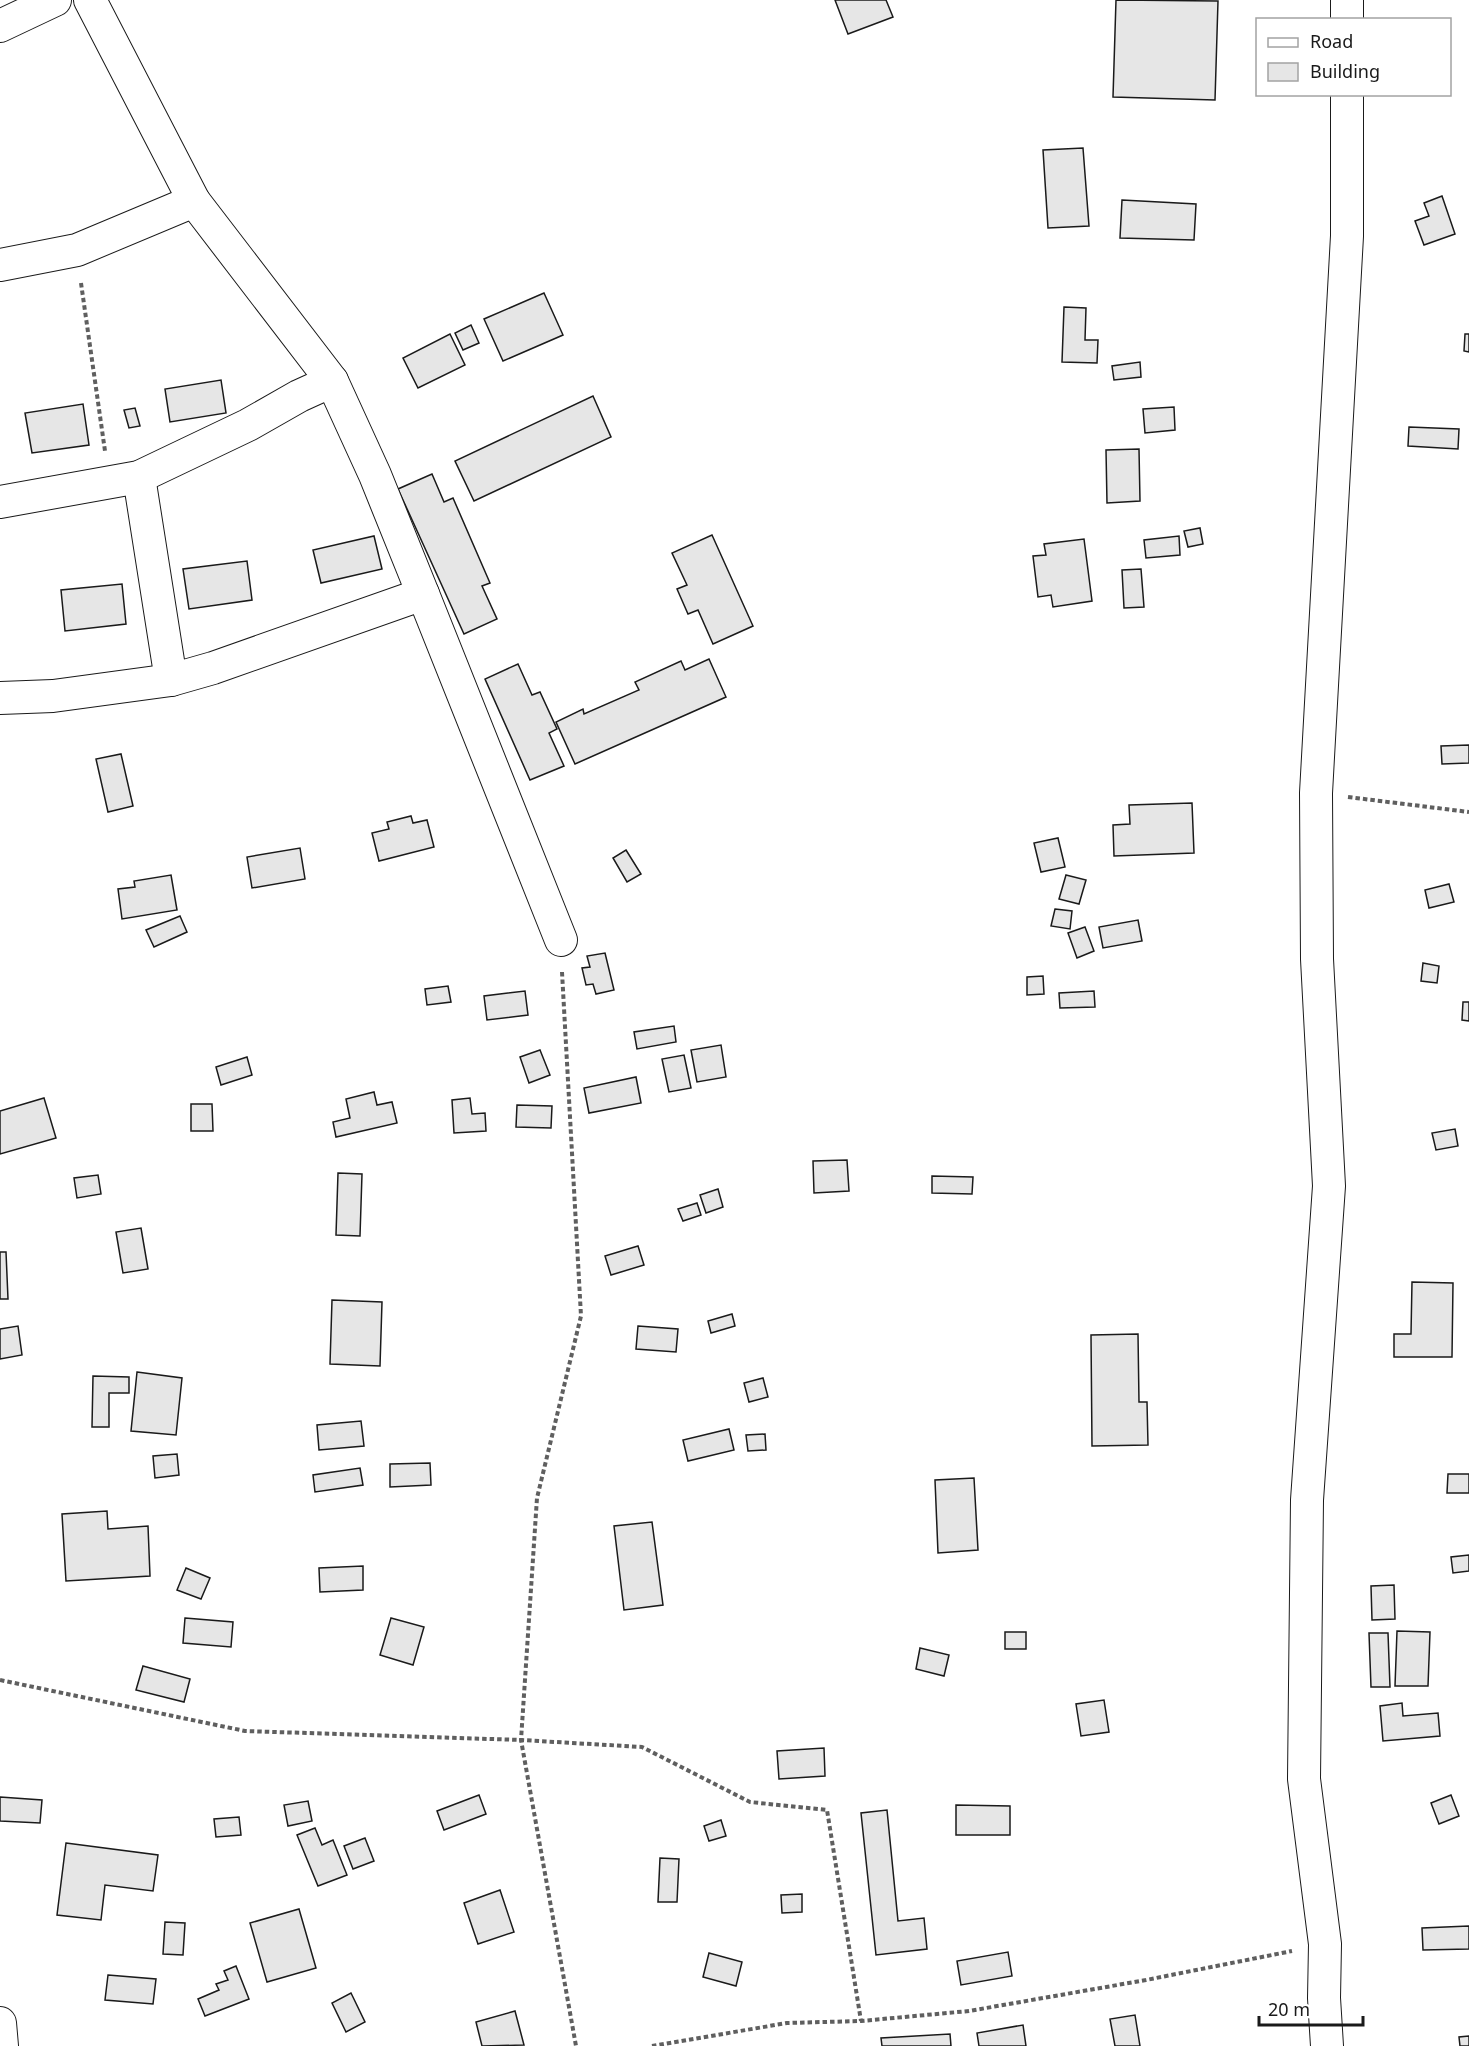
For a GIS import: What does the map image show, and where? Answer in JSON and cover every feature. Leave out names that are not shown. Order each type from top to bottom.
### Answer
[{"type":"street","points":[[0,26],[55,0]]},
{"type":"street","points":[[90,0],[194,201],[332,381],[375,475],[561,940]]},
{"type":"street","points":[[1347,0],[1347,18]]},
{"type":"street","points":[[1327,2046],[1324,1998],[1325,1944],[1304,1779],[1307,1500],[1329,1186],[1317,959],[1316,793],[1347,236],[1347,96]]},
{"type":"street","points":[[0,265],[77,250],[194,201]]},
{"type":"street","points":[[0,502],[124,480],[248,425],[299,396],[332,381]]},
{"type":"street","points":[[124,480],[171,680]]},
{"type":"street","points":[[0,699],[53,696],[171,680],[213,668],[423,594]]},
{"type":"street","points":[[0,2023],[2,2046]]},
{"type":"path","points":[[77,250],[124,480]]},
{"type":"path","points":[[1316,793],[1469,812]]},
{"type":"path","points":[[561,940],[581,1316],[537,1498],[521,1740],[576,2046]]},
{"type":"path","points":[[0,1680],[244,1731],[521,1740],[642,1747],[750,1802],[827,1810],[861,2021]]},
{"type":"path","points":[[652,2046],[787,2024],[861,2021],[969,2011],[1146,1980],[1325,1944]]},
{"type":"building","points":[[835,0],[886,0],[893,17],[848,34]]},
{"type":"building","points":[[1116,0],[1218,1],[1215,100],[1113,97]]},
{"type":"building","points":[[1083,148],[1089,226],[1048,228],[1043,150]]},
{"type":"building","points":[[1442,196],[1455,234],[1424,245],[1415,221],[1429,216],[1424,203]]},
{"type":"building","points":[[1122,200],[1196,204],[1194,240],[1120,238]]},
{"type":"building","points":[[544,293],[563,335],[503,361],[484,319]]},
{"type":"building","points":[[1064,307],[1086,308],[1085,340],[1098,340],[1097,363],[1062,362]]},
{"type":"building","points":[[471,325],[479,343],[463,350],[455,333]]},
{"type":"building","points":[[450,334],[465,365],[418,388],[403,358]]},
{"type":"building","points":[[1465,334],[1469,334],[1469,352],[1464,351]]},
{"type":"building","points":[[1140,362],[1141,377],[1114,380],[1112,366]]},
{"type":"building","points":[[221,380],[226,413],[170,422],[165,389]]},
{"type":"building","points":[[593,396],[611,437],[474,501],[455,461]]},
{"type":"building","points":[[83,404],[89,445],[32,453],[25,413]]},
{"type":"building","points":[[1174,407],[1175,430],[1145,433],[1143,409]]},
{"type":"building","points":[[135,408],[140,426],[129,428],[124,410]]},
{"type":"building","points":[[1409,427],[1459,429],[1458,449],[1408,446]]},
{"type":"building","points":[[1139,449],[1140,501],[1107,503],[1106,450]]},
{"type":"building","points":[[432,474],[444,502],[453,498],[490,583],[482,586],[497,619],[464,634],[398,489]]},
{"type":"building","points":[[1200,528],[1203,544],[1188,547],[1184,531]]},
{"type":"building","points":[[712,535],[753,626],[713,644],[698,610],[688,614],[677,589],[687,585],[672,553]]},
{"type":"building","points":[[374,536],[382,569],[321,583],[313,550]]},
{"type":"building","points":[[1179,536],[1180,555],[1146,558],[1144,540]]},
{"type":"building","points":[[1084,539],[1092,601],[1053,607],[1051,595],[1038,597],[1033,556],[1046,555],[1044,544]]},
{"type":"building","points":[[247,561],[252,600],[189,609],[183,569]]},
{"type":"building","points":[[1141,569],[1144,607],[1124,608],[1122,570]]},
{"type":"building","points":[[122,584],[126,624],[65,631],[61,590]]},
{"type":"building","points":[[709,659],[726,697],[575,764],[556,722],[583,709],[584,714],[639,690],[635,682],[681,661],[685,670]]},
{"type":"building","points":[[518,664],[532,695],[540,692],[557,729],[549,733],[564,766],[530,780],[485,679]]},
{"type":"building","points":[[1469,745],[1469,763],[1442,764],[1441,746]]},
{"type":"building","points":[[121,754],[133,806],[108,812],[96,759]]},
{"type":"building","points":[[1192,803],[1194,853],[1114,856],[1113,825],[1130,824],[1129,805]]},
{"type":"building","points":[[411,816],[413,823],[427,820],[434,847],[379,861],[372,833],[389,829],[387,822]]},
{"type":"building","points":[[1058,838],[1065,867],[1041,872],[1034,843]]},
{"type":"building","points":[[300,848],[305,879],[252,888],[247,857]]},
{"type":"building","points":[[626,850],[641,874],[627,882],[613,858]]},
{"type":"building","points":[[171,875],[177,910],[122,919],[118,889],[135,887],[134,881]]},
{"type":"building","points":[[1066,875],[1086,880],[1079,904],[1059,899]]},
{"type":"building","points":[[1449,884],[1454,902],[1429,908],[1425,890]]},
{"type":"building","points":[[1055,909],[1072,911],[1070,929],[1051,926]]},
{"type":"building","points":[[180,916],[187,932],[154,947],[146,930]]},
{"type":"building","points":[[1138,920],[1142,941],[1103,948],[1099,927]]},
{"type":"building","points":[[1085,927],[1094,951],[1077,958],[1068,933]]},
{"type":"building","points":[[605,953],[614,990],[596,994],[593,984],[586,985],[582,968],[590,967],[587,956]]},
{"type":"building","points":[[1423,963],[1439,966],[1437,983],[1421,981]]},
{"type":"building","points":[[1043,976],[1044,994],[1027,995],[1027,977]]},
{"type":"building","points":[[448,986],[451,1002],[427,1005],[425,989]]},
{"type":"building","points":[[525,991],[528,1015],[487,1020],[484,996]]},
{"type":"building","points":[[1094,991],[1095,1007],[1060,1008],[1059,993]]},
{"type":"building","points":[[1463,1002],[1469,1002],[1469,1021],[1462,1020]]},
{"type":"building","points":[[674,1026],[676,1042],[637,1049],[634,1032]]},
{"type":"building","points":[[721,1045],[726,1077],[697,1082],[691,1050]]},
{"type":"building","points":[[540,1050],[550,1075],[529,1083],[520,1057]]},
{"type":"building","points":[[684,1055],[691,1088],[669,1092],[662,1059]]},
{"type":"building","points":[[247,1057],[252,1075],[221,1085],[216,1067]]},
{"type":"building","points":[[636,1077],[641,1103],[589,1113],[584,1088]]},
{"type":"building","points":[[374,1092],[377,1105],[392,1102],[397,1123],[336,1137],[333,1122],[350,1118],[346,1099]]},
{"type":"building","points":[[44,1098],[56,1138],[0,1154],[0,1111]]},
{"type":"building","points":[[470,1098],[472,1114],[485,1113],[486,1131],[454,1133],[452,1100]]},
{"type":"building","points":[[191,1104],[212,1104],[213,1131],[191,1131]]},
{"type":"building","points":[[517,1105],[552,1106],[551,1128],[516,1127]]},
{"type":"building","points":[[1455,1129],[1458,1146],[1436,1150],[1432,1133]]},
{"type":"building","points":[[847,1160],[849,1191],[814,1193],[813,1161]]},
{"type":"building","points":[[338,1173],[362,1174],[360,1236],[336,1235]]},
{"type":"building","points":[[98,1175],[101,1194],[77,1198],[74,1178]]},
{"type":"building","points":[[932,1176],[973,1177],[972,1194],[932,1193]]},
{"type":"building","points":[[718,1189],[723,1207],[706,1213],[700,1195]]},
{"type":"building","points":[[697,1203],[701,1215],[683,1221],[678,1209]]},
{"type":"building","points":[[141,1228],[148,1269],[123,1273],[116,1232]]},
{"type":"building","points":[[638,1246],[644,1265],[611,1275],[605,1256]]},
{"type":"building","points":[[0,1252],[6,1252],[8,1299],[0,1299]]},
{"type":"building","points":[[1412,1282],[1453,1283],[1452,1357],[1394,1357],[1394,1334],[1411,1334]]},
{"type":"building","points":[[332,1300],[382,1302],[380,1366],[330,1364]]},
{"type":"building","points":[[732,1314],[735,1326],[711,1333],[708,1321]]},
{"type":"building","points":[[18,1326],[22,1355],[0,1359],[0,1329]]},
{"type":"building","points":[[638,1326],[678,1329],[676,1352],[636,1349]]},
{"type":"building","points":[[1138,1334],[1139,1402],[1147,1402],[1148,1445],[1092,1446],[1091,1335]]},
{"type":"building","points":[[137,1372],[182,1378],[176,1435],[131,1431]]},
{"type":"building","points":[[93,1376],[129,1377],[129,1393],[109,1393],[109,1427],[92,1427]]},
{"type":"building","points":[[763,1378],[768,1397],[749,1402],[744,1383]]},
{"type":"building","points":[[361,1421],[364,1446],[319,1450],[317,1425]]},
{"type":"building","points":[[729,1429],[734,1450],[688,1461],[683,1440]]},
{"type":"building","points":[[765,1434],[766,1450],[748,1451],[746,1435]]},
{"type":"building","points":[[177,1454],[179,1475],[155,1478],[153,1456]]},
{"type":"building","points":[[430,1463],[431,1485],[390,1487],[390,1464]]},
{"type":"building","points":[[360,1468],[363,1485],[315,1492],[313,1475]]},
{"type":"building","points":[[1448,1474],[1469,1474],[1469,1493],[1447,1493]]},
{"type":"building","points":[[974,1478],[978,1550],[938,1553],[935,1480]]},
{"type":"building","points":[[107,1511],[108,1529],[148,1526],[150,1576],[66,1581],[62,1514]]},
{"type":"building","points":[[652,1522],[663,1605],[624,1610],[614,1526]]},
{"type":"building","points":[[1469,1555],[1469,1571],[1453,1573],[1451,1557]]},
{"type":"building","points":[[363,1566],[363,1590],[320,1592],[319,1568]]},
{"type":"building","points":[[186,1568],[210,1578],[201,1599],[177,1590]]},
{"type":"building","points":[[1394,1585],[1395,1619],[1372,1620],[1371,1586]]},
{"type":"building","points":[[185,1618],[233,1622],[231,1647],[183,1643]]},
{"type":"building","points":[[391,1618],[424,1627],[413,1665],[380,1655]]},
{"type":"building","points":[[1397,1631],[1430,1632],[1428,1686],[1395,1686]]},
{"type":"building","points":[[1005,1632],[1026,1632],[1026,1649],[1005,1649]]},
{"type":"building","points":[[1369,1633],[1388,1633],[1390,1687],[1371,1687]]},
{"type":"building","points":[[920,1648],[949,1655],[944,1676],[916,1669]]},
{"type":"building","points":[[143,1666],[190,1679],[184,1702],[136,1690]]},
{"type":"building","points":[[1104,1700],[1109,1732],[1081,1736],[1076,1704]]},
{"type":"building","points":[[1402,1703],[1403,1716],[1438,1713],[1440,1736],[1383,1741],[1380,1706]]},
{"type":"building","points":[[824,1748],[825,1776],[779,1779],[777,1751]]},
{"type":"building","points":[[479,1795],[486,1814],[444,1830],[437,1811]]},
{"type":"building","points":[[1451,1795],[1459,1816],[1439,1824],[1431,1803]]},
{"type":"building","points":[[0,1797],[42,1800],[40,1823],[0,1821]]},
{"type":"building","points":[[308,1801],[312,1821],[288,1826],[284,1805]]},
{"type":"building","points":[[956,1805],[1010,1806],[1010,1835],[956,1835]]},
{"type":"building","points":[[887,1810],[898,1921],[924,1918],[927,1949],[876,1955],[861,1813]]},
{"type":"building","points":[[239,1817],[241,1835],[216,1837],[214,1819]]},
{"type":"building","points":[[721,1820],[726,1836],[709,1841],[704,1826]]},
{"type":"building","points":[[315,1828],[322,1845],[333,1840],[347,1875],[318,1886],[297,1835]]},
{"type":"building","points":[[365,1838],[374,1861],[353,1869],[344,1846]]},
{"type":"building","points":[[66,1843],[158,1855],[153,1891],[105,1885],[101,1920],[57,1915]]},
{"type":"building","points":[[660,1858],[679,1859],[677,1902],[658,1902]]},
{"type":"building","points":[[500,1890],[514,1932],[478,1944],[464,1903]]},
{"type":"building","points":[[802,1894],[802,1912],[782,1913],[781,1895]]},
{"type":"building","points":[[299,1909],[316,1968],[267,1982],[250,1923]]},
{"type":"building","points":[[165,1922],[185,1923],[183,1955],[163,1954]]},
{"type":"building","points":[[1469,1926],[1469,1949],[1423,1950],[1422,1928]]},
{"type":"building","points":[[1008,1952],[1012,1976],[961,1985],[957,1961]]},
{"type":"building","points":[[709,1953],[742,1962],[736,1986],[703,1977]]},
{"type":"building","points":[[236,1966],[249,1999],[205,2016],[198,1999],[219,1990],[216,1984],[228,1980],[224,1971]]},
{"type":"building","points":[[108,1975],[156,1979],[153,2004],[105,2000]]},
{"type":"building","points":[[351,1993],[365,2022],[346,2032],[332,2003]]},
{"type":"building","points":[[515,2011],[524,2045],[482,2046],[476,2022]]},
{"type":"building","points":[[1135,2015],[1140,2046],[1115,2046],[1110,2019]]},
{"type":"building","points":[[1023,2025],[1026,2046],[979,2046],[977,2033]]},
{"type":"building","points":[[950,2034],[951,2046],[882,2046],[881,2038]]},
{"type":"building","points":[[1469,2036],[1469,2046],[1460,2046],[1459,2037]]}]
